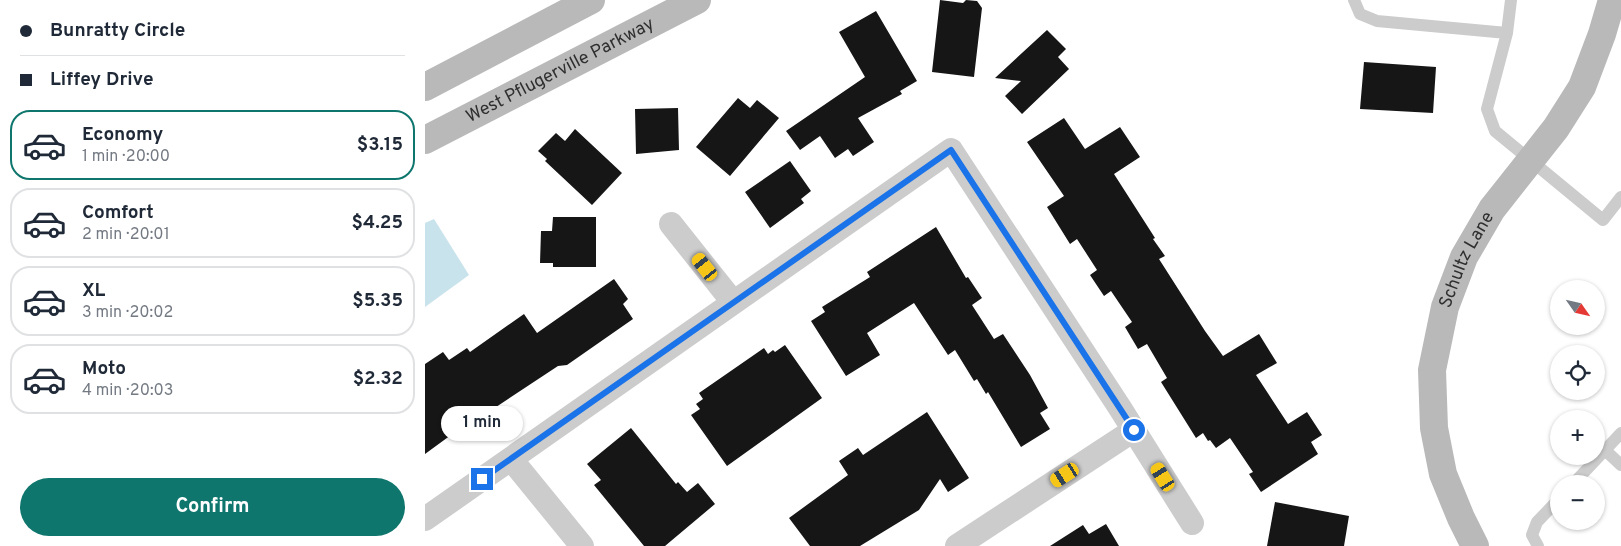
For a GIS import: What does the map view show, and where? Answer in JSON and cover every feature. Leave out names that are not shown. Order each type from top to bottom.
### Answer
[{"type":"street","points":[[425,87],[591,0]]},
{"type":"street","name":"West Pflugerville Parkway","points":[[425,140],[697,0]]},
{"type":"street","name":"Schultz Lane","points":[[1475,546],[1443,474],[1434,428],[1432,370],[1445,307],[1464,257],[1492,209],[1556,128],[1582,87],[1602,34],[1612,0]]},
{"type":"street","points":[[425,519],[951,150],[1134,430],[1192,523]]},
{"type":"street","points":[[671,224],[733,302]]},
{"type":"street","points":[[957,546],[1134,430]]},
{"type":"street","points":[[511,459],[582,546]]},
{"type":"lane","points":[[1354,0],[1360,14],[1377,21],[1507,33]]},
{"type":"lane","points":[[1511,0],[1507,33],[1487,109],[1495,132],[1603,220],[1621,197]]},
{"type":"lane","points":[[1621,434],[1605,450],[1621,465]]},
{"type":"lane","points":[[1581,475],[1591,465]]},
{"type":"lane","points":[[1538,546],[1532,535],[1537,522],[1550,508]]},
{"type":"water","points":[[434,219],[469,275],[425,307],[425,223]]},
{"type":"building","points":[[940,0],[963,3],[966,0],[977,1],[982,8],[974,77],[932,72]]},
{"type":"building","points":[[876,11],[917,81],[900,91],[902,94],[858,118],[874,142],[853,156],[848,149],[835,158],[820,136],[800,150],[786,131],[865,77],[839,32]]},
{"type":"building","points":[[1047,30],[1066,49],[1058,57],[1069,69],[1022,114],[1005,96],[1021,81],[995,78]]},
{"type":"building","points":[[1364,62],[1436,67],[1433,113],[1360,109]]},
{"type":"building","points":[[738,98],[750,108],[757,100],[779,118],[730,176],[696,147]]},
{"type":"building","points":[[678,108],[679,150],[636,154],[635,109]]},
{"type":"building","points":[[1064,118],[1085,149],[1120,127],[1140,157],[1114,174],[1165,256],[1159,259],[1205,331],[1223,356],[1259,334],[1277,363],[1256,375],[1288,424],[1307,412],[1322,435],[1311,442],[1318,454],[1261,492],[1249,474],[1253,472],[1230,438],[1216,448],[1203,433],[1196,438],[1161,382],[1167,378],[1147,344],[1138,349],[1125,327],[1132,322],[1111,291],[1104,296],[1090,275],[1097,270],[1077,239],[1070,244],[1047,207],[1064,196],[1027,142]]},
{"type":"building","points":[[575,129],[622,173],[592,205],[545,161],[547,159],[538,151],[556,133],[565,141]]},
{"type":"building","points":[[790,161],[811,191],[801,199],[804,203],[770,228],[745,192]]},
{"type":"building","points":[[553,217],[596,217],[596,267],[553,267],[553,263],[540,263],[541,231],[552,231]]},
{"type":"building","points":[[936,227],[966,278],[968,277],[982,298],[972,305],[994,339],[1003,334],[1030,375],[1048,408],[1040,413],[1050,429],[1021,447],[988,392],[986,394],[977,379],[974,381],[955,350],[948,355],[914,303],[867,333],[880,355],[846,376],[811,321],[825,312],[822,307],[870,277],[867,272]]},
{"type":"building","points":[[614,279],[628,299],[623,304],[633,319],[567,365],[558,366],[484,415],[479,408],[447,429],[451,435],[425,454],[425,364],[443,352],[449,360],[467,348],[470,352],[524,314],[537,333]]},
{"type":"building","points":[[785,345],[822,398],[727,466],[691,415],[700,409],[696,404],[703,399],[699,393],[764,348],[768,354],[773,350],[775,352]]},
{"type":"building","points":[[927,412],[969,478],[948,492],[940,479],[919,510],[860,546],[810,546],[789,518],[848,475],[839,461],[858,448],[863,455]]},
{"type":"building","points":[[631,428],[676,484],[678,482],[687,492],[698,483],[715,504],[665,546],[644,546],[594,485],[601,480],[587,464]]},
{"type":"building","points":[[1275,502],[1349,516],[1344,546],[1267,546]]},
{"type":"building","points":[[1106,524],[1119,546],[1050,546],[1083,525],[1089,534]]},
{"type":"route","points":[[482,479],[951,150],[1134,430]]}]
